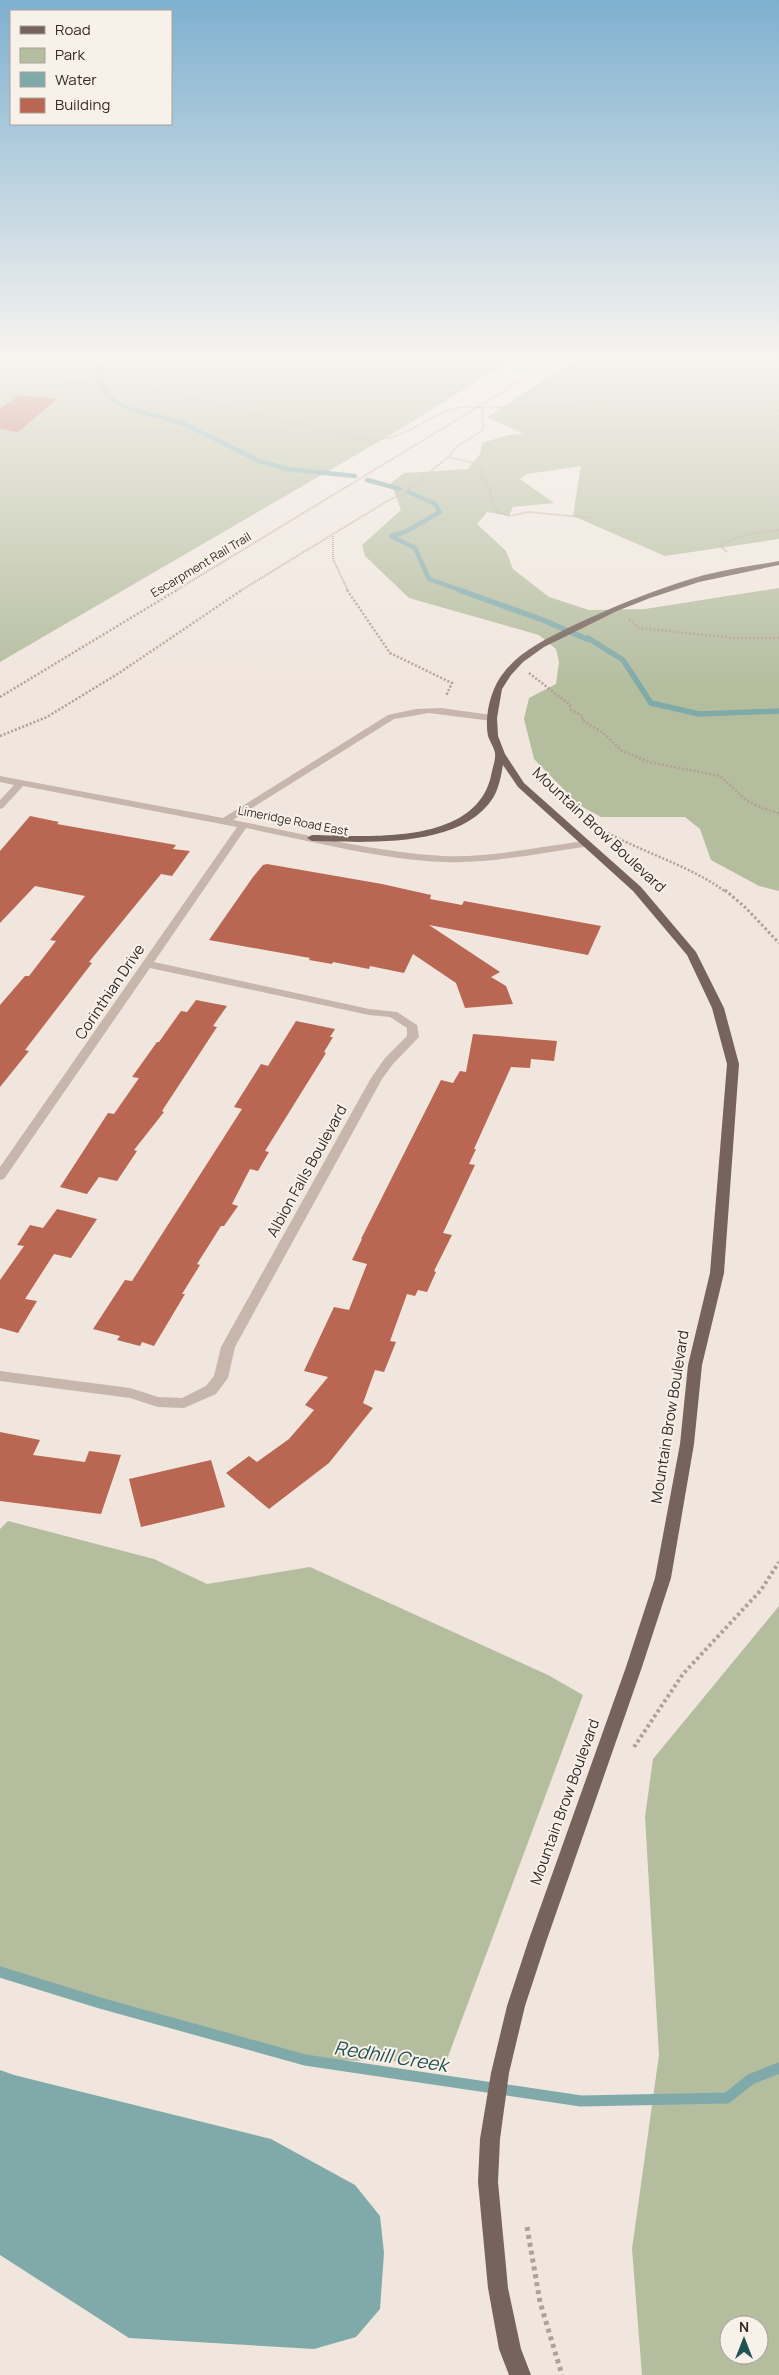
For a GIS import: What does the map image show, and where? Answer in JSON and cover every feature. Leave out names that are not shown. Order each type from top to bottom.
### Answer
[{"type":"main road","name":"Mountain Brow Boulevard","points":[[520,2375],[508,2340],[498,2288],[488,2182],[490,2139],[500,2073],[516,2006],[663,1578],[687,1444],[695,1365],[717,1273],[733,1064],[718,1008],[692,954],[637,889],[584,844],[520,785],[500,754],[493,736],[492,718],[501,683],[520,660],[541,645],[614,610],[697,580],[779,563]]},
{"type":"main road","points":[[312,838],[395,836],[452,825],[475,813],[489,798],[500,754]]},
{"type":"street","points":[[224,820],[391,717],[410,710],[443,710],[492,718]]},
{"type":"street","name":"Limeridge Road East","points":[[0,779],[402,855],[445,859],[478,858],[584,844]]},
{"type":"street","points":[[0,806],[21,783]]},
{"type":"street","name":"Corinthian Drive","points":[[0,1176],[244,824]]},
{"type":"street","name":"Albion Falls Boulevard","points":[[0,1376],[130,1393],[158,1402],[184,1403],[211,1390],[221,1378],[228,1347],[377,1078],[388,1061],[413,1037],[414,1026],[393,1014],[369,1012],[146,964]]},
{"type":"path","name":"Escarpment Rail Trail","points":[[0,697],[383,465]]},
{"type":"path","points":[[0,736],[47,717],[119,673],[230,597],[333,536],[389,500],[403,494],[438,465]]},
{"type":"path","points":[[476,465],[482,468],[481,477],[489,487],[494,506],[499,512],[509,516],[529,512],[591,518]]},
{"type":"path","points":[[727,552],[720,546],[728,538],[739,534],[779,530]]},
{"type":"path","points":[[333,536],[333,559],[348,591],[390,653],[452,683],[443,710]]},
{"type":"path","points":[[622,615],[639,628],[734,638],[779,638]]},
{"type":"path","points":[[526,670],[541,684],[570,705],[571,710],[583,716],[582,720],[604,733],[622,751],[649,762],[720,776],[753,805],[779,813]]},
{"type":"path","points":[[588,821],[610,836],[684,868],[725,891],[779,943]]},
{"type":"path","points":[[634,1748],[683,1674],[760,1590],[779,1562]]},
{"type":"path","points":[[527,2227],[532,2269],[546,2332],[562,2375]]},
{"type":"green space","points":[[0,465],[339,465],[0,662]]},
{"type":"green space","points":[[471,465],[779,465],[779,539],[665,556],[573,516],[581,466],[527,474],[520,479],[554,503],[513,507],[509,516],[487,512],[477,524],[506,551],[513,569],[549,597],[589,610],[645,609],[779,588],[779,891],[759,886],[711,860],[700,829],[685,817],[601,817],[579,805],[534,759],[524,719],[529,698],[556,684],[559,662],[556,649],[539,635],[409,598],[365,556],[362,545],[401,510],[391,483],[404,473],[468,469]]},
{"type":"green space","points":[[8,1521],[154,1559],[207,1584],[310,1567],[548,1675],[583,1695],[446,2062],[305,2060],[100,2003],[0,1972],[0,1529]]},
{"type":"green space","points":[[779,1606],[779,2375],[642,2375],[632,2249],[659,2055],[645,1817],[653,1759]]},
{"type":"water","points":[[0,2070],[271,2139],[355,2185],[380,2216],[384,2253],[380,2309],[356,2337],[314,2349],[129,2338],[0,2255]]},
{"type":"building","points":[[30,816],[59,822],[57,824],[176,845],[173,849],[190,851],[172,876],[161,874],[89,962],[92,963],[25,1050],[29,1051],[0,1087],[0,1005],[25,976],[29,976],[56,941],[50,940],[85,896],[35,886],[0,923],[0,851]]},
{"type":"building","points":[[267,864],[382,884],[431,895],[430,899],[462,905],[464,901],[601,926],[588,955],[429,925],[500,972],[491,977],[506,986],[513,1004],[465,1008],[456,983],[413,954],[404,973],[370,966],[369,969],[333,962],[332,964],[309,960],[310,958],[209,940],[253,877],[263,865]]},
{"type":"building","points":[[196,1000],[227,1006],[213,1026],[217,1027],[162,1111],[164,1112],[134,1150],[137,1151],[117,1181],[99,1177],[87,1194],[60,1187],[108,1113],[114,1114],[139,1078],[132,1077],[157,1042],[159,1042],[181,1011],[187,1012]]},
{"type":"building","points":[[296,1021],[335,1029],[330,1037],[333,1037],[324,1052],[326,1053],[265,1151],[269,1152],[258,1171],[250,1169],[232,1204],[238,1206],[224,1226],[221,1226],[197,1264],[200,1265],[182,1294],[185,1294],[154,1346],[142,1342],[140,1346],[117,1340],[120,1336],[93,1329],[125,1280],[132,1281],[242,1109],[234,1107],[261,1064],[268,1066]]},
{"type":"building","points":[[473,1034],[557,1041],[554,1061],[531,1059],[530,1068],[511,1067],[474,1149],[476,1149],[469,1164],[475,1165],[443,1233],[452,1235],[434,1271],[436,1272],[427,1292],[418,1290],[415,1296],[407,1294],[390,1341],[396,1342],[384,1372],[375,1370],[363,1403],[373,1408],[329,1463],[269,1509],[226,1473],[249,1456],[257,1462],[289,1439],[314,1410],[305,1405],[328,1377],[304,1371],[334,1307],[349,1310],[367,1264],[352,1260],[361,1239],[441,1080],[453,1083],[460,1071],[466,1072]]},
{"type":"building","points":[[57,1209],[97,1219],[71,1258],[54,1254],[25,1299],[37,1301],[18,1333],[0,1328],[0,1280],[24,1246],[17,1245],[30,1225],[43,1228]]},
{"type":"building","points":[[0,1432],[40,1440],[33,1455],[85,1462],[89,1451],[121,1455],[101,1514],[0,1501]]},
{"type":"building","points":[[211,1460],[225,1507],[141,1527],[129,1479]]},
{"type":"waterway","points":[[272,465],[287,469],[355,476]]},
{"type":"waterway","points":[[367,480],[400,489]]},
{"type":"waterway","points":[[409,492],[435,504],[440,512],[405,532],[391,536],[415,548],[429,579],[463,591]]},
{"type":"waterway","points":[[459,590],[543,620],[589,640],[588,638],[623,660],[651,703],[699,714],[779,711]]},
{"type":"waterway","name":"Redhill Creek","points":[[0,1972],[100,2003],[305,2060],[581,2101],[727,2098],[751,2079],[779,2068]]}]
